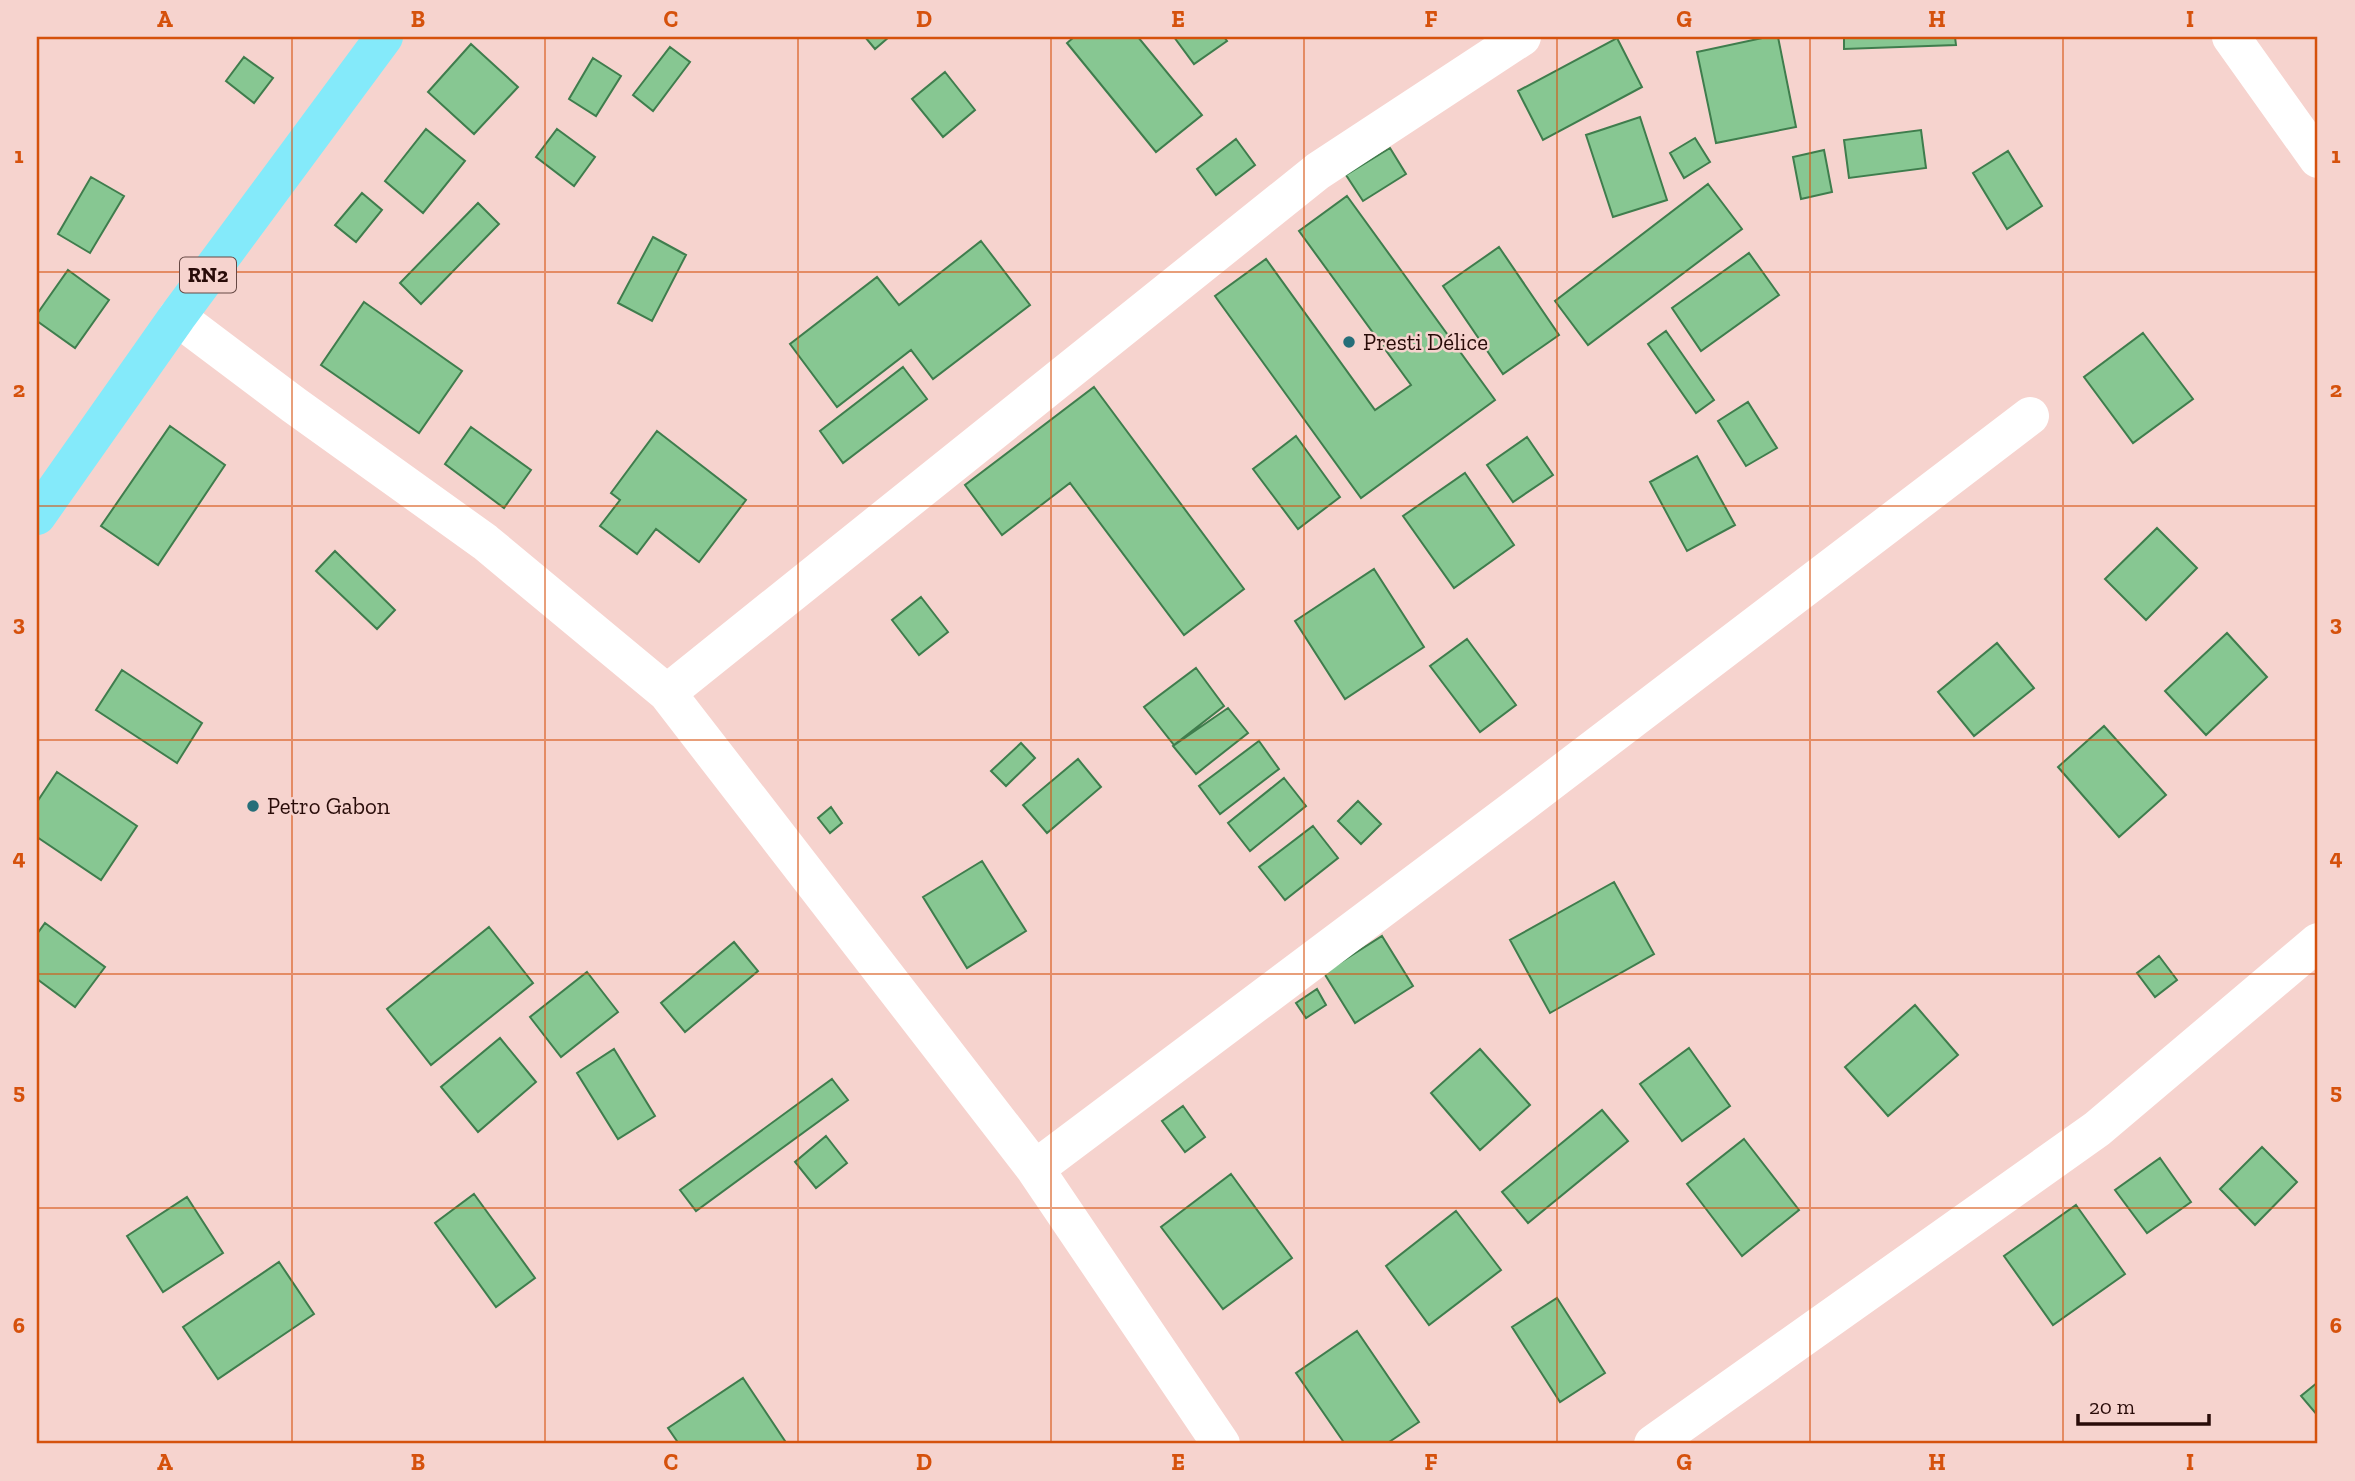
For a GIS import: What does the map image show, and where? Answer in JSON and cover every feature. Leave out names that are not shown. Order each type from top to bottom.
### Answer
[{"type":"highway","name":"RN2","points":[[37,516],[177,317],[384,37]]},
{"type":"street","points":[[667,693],[1318,171],[1522,37]]},
{"type":"street","points":[[2231,37],[2318,159]]},
{"type":"street","points":[[177,317],[485,542],[667,693],[1035,1169],[1221,1444]]},
{"type":"street","points":[[1035,1169],[1516,808],[2029,416]]},
{"type":"street","points":[[1653,1444],[2097,1129],[2318,942]]},
{"type":"building","points":[[865,37],[889,37],[875,49]]},
{"type":"building","points":[[1074,37],[1138,37],[1202,115],[1156,152],[1067,43]]},
{"type":"building","points":[[1174,37],[1224,37],[1227,41],[1194,64]]},
{"type":"building","points":[[1778,37],[1796,127],[1716,143],[1697,52]]},
{"type":"building","points":[[1844,37],[1955,37],[1956,45],[1844,49]]},
{"type":"building","points":[[1617,38],[1642,87],[1543,140],[1518,91]]},
{"type":"building","points":[[471,44],[518,87],[474,134],[428,92]]},
{"type":"building","points":[[670,47],[690,62],[653,111],[633,95]]},
{"type":"building","points":[[244,57],[273,78],[254,103],[226,81]]},
{"type":"building","points":[[593,58],[621,76],[596,116],[569,99]]},
{"type":"building","points":[[945,72],[975,110],[943,137],[912,99]]},
{"type":"building","points":[[1640,117],[1667,200],[1613,217],[1586,135]]},
{"type":"building","points":[[426,129],[465,161],[423,213],[385,181]]},
{"type":"building","points":[[557,129],[595,157],[574,186],[536,157]]},
{"type":"building","points":[[1921,130],[1926,168],[1849,178],[1844,140]]},
{"type":"building","points":[[1695,138],[1710,162],[1684,178],[1670,153]]},
{"type":"building","points":[[1236,139],[1255,165],[1216,195],[1197,169]]},
{"type":"building","points":[[1390,148],[1406,174],[1363,201],[1346,175]]},
{"type":"building","points":[[1824,150],[1832,192],[1801,199],[1793,157]]},
{"type":"building","points":[[2008,151],[2042,206],[2007,229],[1973,173]]},
{"type":"building","points":[[91,177],[124,196],[90,253],[58,234]]},
{"type":"building","points":[[1708,184],[1742,229],[1588,345],[1555,301]]},
{"type":"building","points":[[362,193],[382,210],[356,242],[335,225]]},
{"type":"building","points":[[1347,196],[1495,400],[1361,498],[1215,296],[1266,259],[1375,410],[1411,385],[1299,231]]},
{"type":"building","points":[[478,203],[499,224],[421,304],[400,283]]},
{"type":"building","points":[[653,237],[686,255],[652,321],[618,303]]},
{"type":"building","points":[[981,241],[1030,305],[933,379],[911,350],[837,407],[790,344],[877,277],[899,305]]},
{"type":"building","points":[[1499,247],[1559,335],[1503,374],[1443,286]]},
{"type":"building","points":[[1749,253],[1779,295],[1701,351],[1672,308]]},
{"type":"building","points":[[68,270],[109,300],[75,348],[37,321],[37,314]]},
{"type":"building","points":[[364,302],[462,371],[419,433],[321,365]]},
{"type":"building","points":[[1666,331],[1714,400],[1696,413],[1648,344]]},
{"type":"building","points":[[2143,333],[2193,399],[2133,443],[2084,377]]},
{"type":"building","points":[[903,367],[927,399],[843,463],[820,431]]},
{"type":"building","points":[[1094,387],[1244,589],[1184,635],[1070,483],[1002,535],[965,485]]},
{"type":"building","points":[[1748,402],[1777,448],[1746,466],[1718,421]]},
{"type":"building","points":[[170,426],[225,465],[158,565],[101,526]]},
{"type":"building","points":[[471,427],[531,470],[504,508],[445,464]]},
{"type":"building","points":[[657,431],[746,500],[699,562],[656,529],[637,554],[600,526],[620,500],[611,493]]},
{"type":"building","points":[[1296,436],[1340,497],[1298,529],[1253,469]]},
{"type":"building","points":[[1527,437],[1553,475],[1513,502],[1487,465]]},
{"type":"building","points":[[1697,456],[1735,525],[1687,551],[1650,482]]},
{"type":"building","points":[[1465,473],[1514,545],[1454,588],[1403,516]]},
{"type":"building","points":[[2157,528],[2197,568],[2146,620],[2105,579]]},
{"type":"building","points":[[335,551],[395,610],[377,629],[316,571]]},
{"type":"building","points":[[1374,569],[1424,647],[1345,699],[1295,621]]},
{"type":"building","points":[[921,597],[948,632],[919,655],[892,620]]},
{"type":"building","points":[[2227,633],[2267,677],[2206,735],[2165,691]]},
{"type":"building","points":[[1467,639],[1516,705],[1480,732],[1430,666]]},
{"type":"building","points":[[1997,643],[2034,688],[1974,736],[1938,692]]},
{"type":"building","points":[[1196,668],[1224,706],[1174,745],[1144,707]]},
{"type":"building","points":[[122,670],[202,723],[177,763],[96,710]]},
{"type":"building","points":[[1228,708],[1248,733],[1196,774],[1173,746]]},
{"type":"building","points":[[2104,726],[2166,795],[2119,837],[2058,767]]},
{"type":"building","points":[[1259,741],[1279,769],[1220,814],[1199,786]]},
{"type":"building","points":[[1021,743],[1035,758],[1006,786],[991,771]]},
{"type":"building","points":[[1078,759],[1101,787],[1047,833],[1023,805]]},
{"type":"building","points":[[57,772],[137,826],[101,880],[37,837],[37,802]]},
{"type":"building","points":[[1284,778],[1306,806],[1250,851],[1228,823]]},
{"type":"building","points":[[1358,801],[1381,824],[1361,844],[1338,821]]},
{"type":"building","points":[[831,807],[842,823],[830,833],[818,818]]},
{"type":"building","points":[[1313,826],[1338,858],[1285,900],[1259,867]]},
{"type":"building","points":[[982,861],[1026,931],[967,968],[923,897]]},
{"type":"building","points":[[1614,882],[1654,954],[1550,1013],[1510,940]]},
{"type":"building","points":[[45,923],[105,967],[75,1007],[37,979],[37,934]]},
{"type":"building","points":[[489,927],[533,983],[431,1065],[387,1009]]},
{"type":"building","points":[[1382,936],[1413,986],[1355,1023],[1324,973]]},
{"type":"building","points":[[734,942],[758,971],[685,1032],[661,1003]]},
{"type":"building","points":[[2159,956],[2177,980],[2155,997],[2137,973]]},
{"type":"building","points":[[587,972],[618,1012],[561,1057],[530,1017]]},
{"type":"building","points":[[1317,989],[1326,1005],[1306,1018],[1296,1003]]},
{"type":"building","points":[[1915,1005],[1958,1055],[1888,1116],[1845,1067]]},
{"type":"building","points":[[500,1038],[536,1082],[478,1132],[441,1087]]},
{"type":"building","points":[[1689,1048],[1730,1106],[1682,1141],[1640,1084]]},
{"type":"building","points":[[614,1049],[655,1116],[618,1139],[577,1073]]},
{"type":"building","points":[[1480,1049],[1530,1105],[1480,1150],[1431,1093]]},
{"type":"building","points":[[832,1079],[848,1100],[696,1211],[680,1190]]},
{"type":"building","points":[[1183,1106],[1205,1137],[1185,1152],[1162,1121]]},
{"type":"building","points":[[1602,1110],[1628,1141],[1528,1223],[1502,1192]]},
{"type":"building","points":[[826,1136],[847,1163],[816,1188],[795,1162]]},
{"type":"building","points":[[1744,1139],[1799,1210],[1742,1256],[1687,1184]]},
{"type":"building","points":[[2262,1147],[2297,1182],[2255,1225],[2220,1189]]},
{"type":"building","points":[[2160,1158],[2191,1202],[2147,1233],[2115,1190]]},
{"type":"building","points":[[1231,1174],[1292,1258],[1223,1309],[1161,1227]]},
{"type":"building","points":[[474,1194],[535,1278],[496,1307],[435,1223]]},
{"type":"building","points":[[187,1197],[223,1253],[163,1292],[127,1236]]},
{"type":"building","points":[[2076,1205],[2125,1274],[2053,1325],[2004,1256]]},
{"type":"building","points":[[1456,1211],[1501,1270],[1429,1325],[1386,1266]]},
{"type":"building","points":[[279,1262],[314,1314],[218,1379],[183,1327]]},
{"type":"building","points":[[1557,1298],[1605,1373],[1560,1402],[1512,1327]]},
{"type":"building","points":[[1357,1331],[1419,1422],[1386,1444],[1345,1444],[1296,1373]]},
{"type":"building","points":[[743,1378],[787,1444],[679,1444],[668,1428]]},
{"type":"building","points":[[2318,1382],[2318,1416],[2301,1396]]},
{"type":"place","name":"Presti Délice","points":[[1349,342]]},
{"type":"place","name":"Petro Gabon","points":[[253,806]]}]
